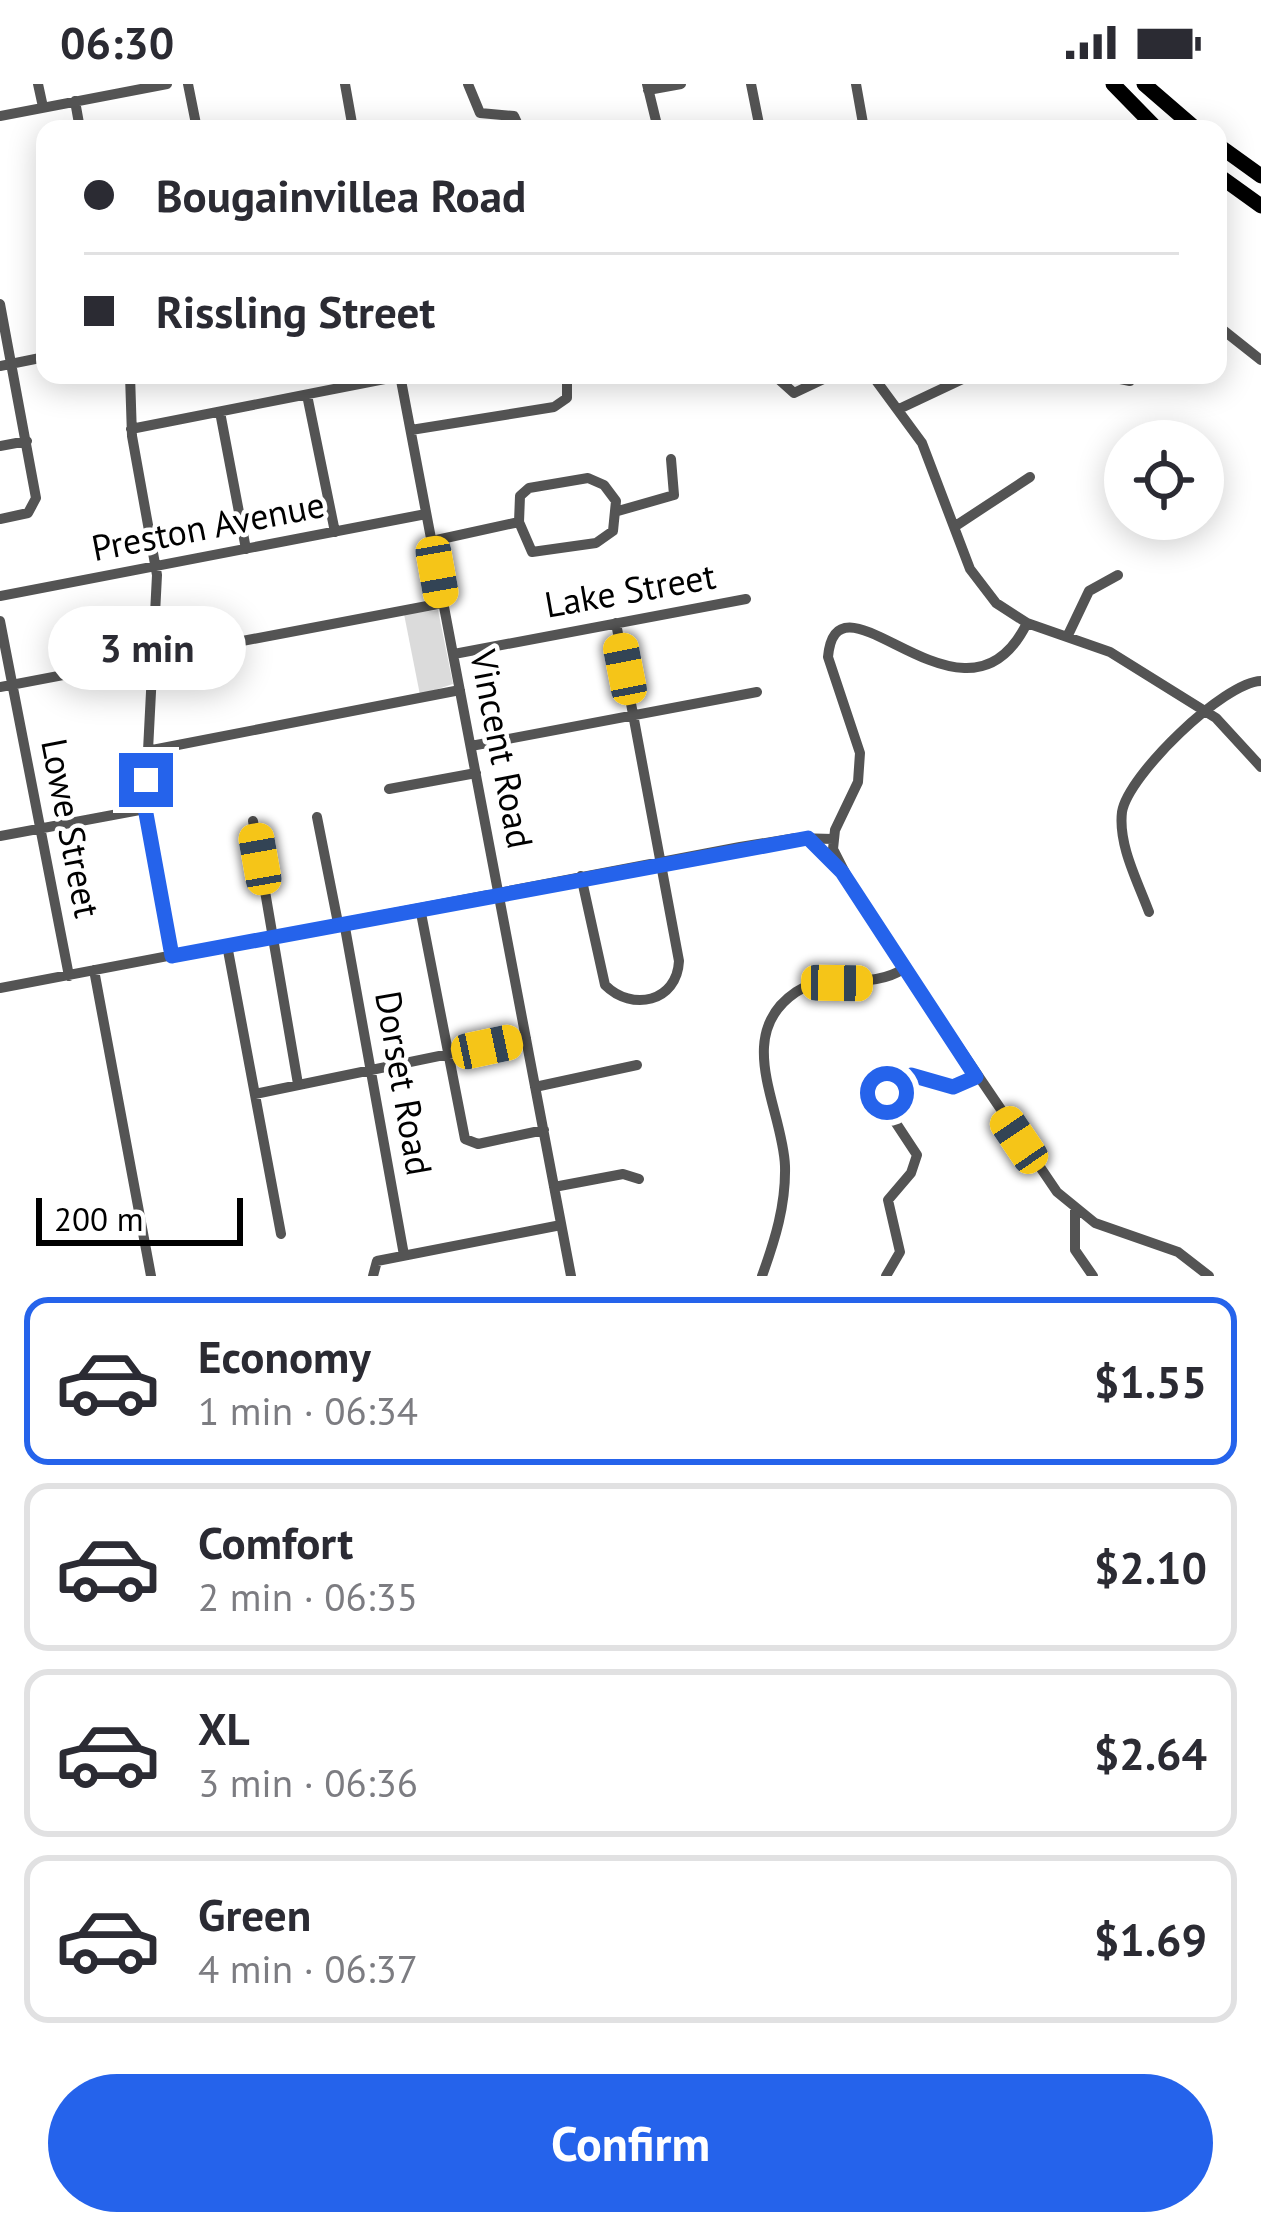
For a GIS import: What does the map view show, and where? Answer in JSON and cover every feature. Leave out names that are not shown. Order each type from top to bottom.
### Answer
[{"type":"highway","points":[[1113,84],[1148,120]]},
{"type":"highway","points":[[1144,84],[1186,120]]},
{"type":"highway","points":[[1227,151],[1261,176]]},
{"type":"highway","points":[[1227,181],[1261,206]]},
{"type":"street","points":[[38,84],[43,107]]},
{"type":"street","points":[[0,116],[167,84]]},
{"type":"street","points":[[188,84],[195,120]]},
{"type":"street","points":[[345,84],[351,120]]},
{"type":"street","points":[[468,84],[480,113],[510,114],[514,120]]},
{"type":"street","points":[[656,120],[648,87],[681,84]]},
{"type":"street","points":[[751,84],[758,120]]},
{"type":"street","points":[[856,84],[862,120]]},
{"type":"street","points":[[75,101],[78,120]]},
{"type":"street","points":[[0,304],[6,364],[36,497],[28,512],[0,519]]},
{"type":"street","points":[[1227,333],[1261,360]]},
{"type":"street","points":[[6,364],[36,359]]},
{"type":"street","points":[[130,384],[131,429],[157,566],[145,808],[172,956]]},
{"type":"street","points":[[131,429],[361,384]]},
{"type":"street","name":"Vincent Road","points":[[402,384],[571,1276]]},
{"type":"street","points":[[411,430],[554,407],[567,398],[568,384]]},
{"type":"street","points":[[785,384],[797,393],[814,384]]},
{"type":"street","points":[[879,384],[927,455],[980,585],[1027,623],[1110,652],[1207,711],[1261,767]]},
{"type":"street","points":[[899,409],[952,384]]},
{"type":"street","points":[[307,395],[335,532]]},
{"type":"street","points":[[220,412],[245,549]]},
{"type":"street","points":[[0,446],[27,441]]},
{"type":"street","points":[[618,512],[604,485],[579,479],[524,491],[519,522],[527,549],[539,554],[605,538],[618,512],[674,495],[671,459]]},
{"type":"street","points":[[953,527],[1030,477]]},
{"type":"street","name":"Preston Avenue","points":[[0,596],[427,514]]},
{"type":"street","points":[[432,541],[519,522]]},
{"type":"street","points":[[1068,635],[1089,592],[1118,575]]},
{"type":"street","name":"Lake Street","points":[[454,654],[746,599]]},
{"type":"street","points":[[6,686],[443,603]]},
{"type":"street","name":"Lowe Street","points":[[0,621],[6,686],[69,976]]},
{"type":"street","points":[[581,877],[601,977],[620,998],[645,1001],[665,992],[678,972],[616,623]]},
{"type":"street","points":[[842,872],[833,839],[858,782],[861,758],[827,657],[836,636],[849,628],[865,629],[948,666],[978,670],[1011,652],[1027,623]]},
{"type":"street","points":[[1149,912],[1126,849],[1123,806],[1134,783],[1234,687],[1261,681]]},
{"type":"street","points":[[147,751],[460,690]]},
{"type":"street","points":[[471,746],[757,692]]},
{"type":"street","points":[[389,789],[476,773]]},
{"type":"street","points":[[0,836],[145,808]]},
{"type":"street","name":"Dorset Road","points":[[317,817],[404,1255]]},
{"type":"street","points":[[804,838],[840,819]]},
{"type":"street","points":[[253,821],[298,1084]]},
{"type":"street","points":[[804,838],[842,872],[1040,1171],[1075,1210],[1104,1227],[1184,1256],[1209,1276]]},
{"type":"street","points":[[0,988],[662,862],[804,838],[833,839]]},
{"type":"street","points":[[420,908],[468,1142],[544,1130]]},
{"type":"street","points":[[226,945],[281,1234]]},
{"type":"street","points":[[763,1276],[779,1225],[785,1171],[762,1055],[768,1027],[786,1000],[805,987],[878,982],[903,969]]},
{"type":"street","points":[[94,970],[151,1276]]},
{"type":"street","points":[[254,1094],[526,1038]]},
{"type":"street","points":[[535,1087],[637,1066]]},
{"type":"street","points":[[886,1276],[900,1252],[888,1200],[911,1173],[917,1155],[890,1114],[887,1093],[911,1075],[953,1087],[976,1077]]},
{"type":"street","points":[[554,1187],[622,1174],[639,1179]]},
{"type":"street","points":[[1075,1210],[1075,1250],[1094,1276]]},
{"type":"street","points":[[373,1275],[377,1261],[561,1225]]},
{"type":"shaded area","points":[[438,610],[453,684],[420,695],[404,614]]},
{"type":"route","points":[[146,780],[145,808],[172,956],[808,838],[842,872],[976,1077],[953,1087],[911,1075],[887,1093]]}]
